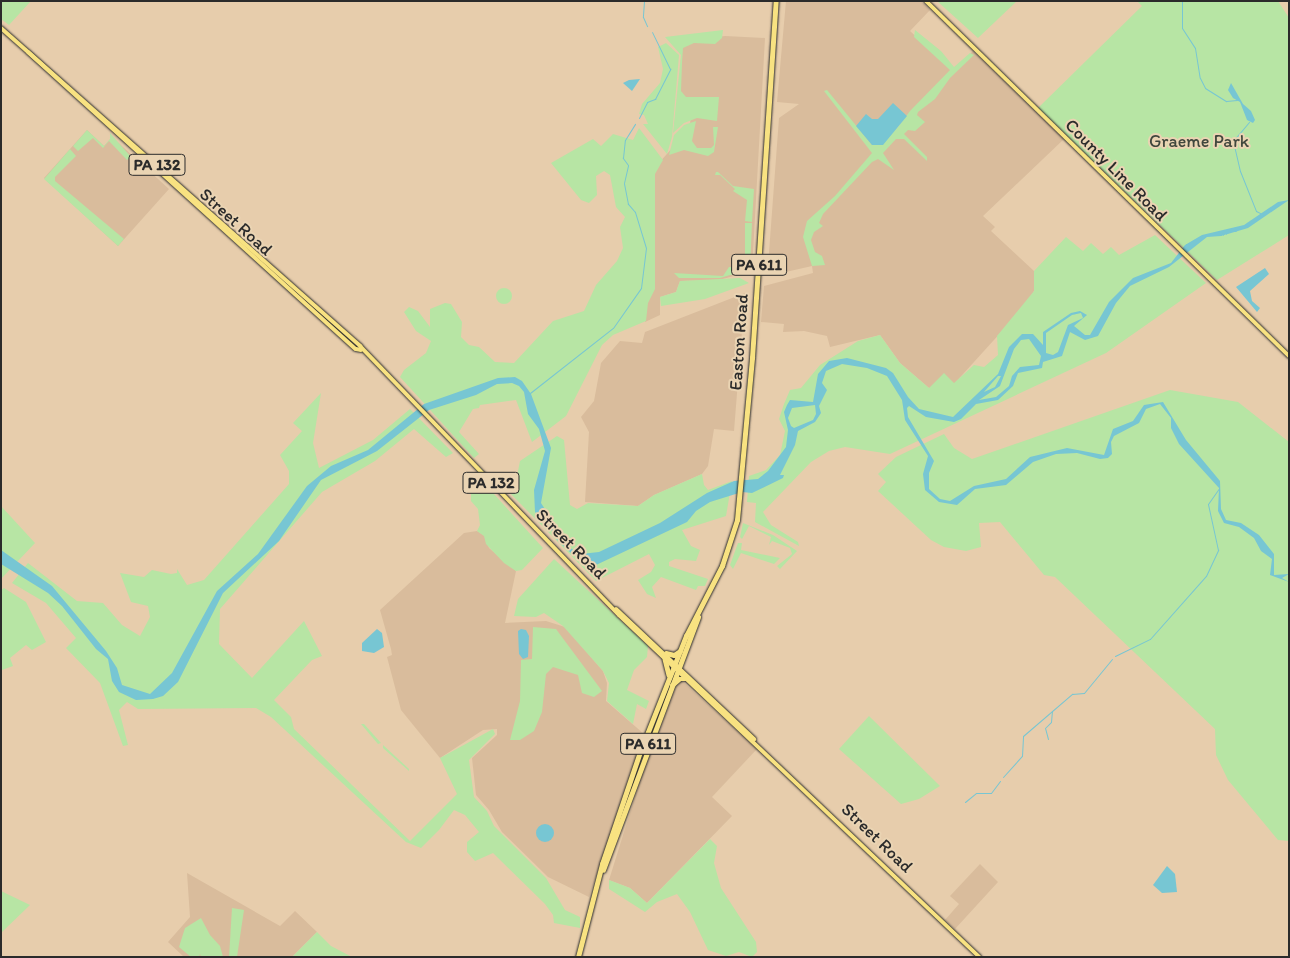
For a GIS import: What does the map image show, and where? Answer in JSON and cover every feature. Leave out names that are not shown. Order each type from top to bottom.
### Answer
[{"type":"highway","name":"Easton Road","points":[[578,957],[621,806],[669,677],[676,666],[728,550],[741,496],[776,1]]},
{"type":"highway","name":"Easton Road","points":[[602,872],[671,686],[680,650],[698,617]]},
{"type":"highway","points":[[666,653],[676,654],[680,650]]},
{"type":"highway","points":[[665,660],[669,677]]},
{"type":"highway","points":[[671,686],[679,679],[686,679]]},
{"type":"main road","name":"County Line Road","points":[[926,1],[1184,256],[1289,356]]},
{"type":"main road","name":"Street Road","points":[[1,28],[361,350],[665,660],[676,666],[754,739],[980,957]]},
{"type":"main road","name":"Street Road","points":[[614,607],[666,653],[686,679],[754,739]]},
{"type":"shaded area","points":[[786,1],[921,1],[930,10],[910,31],[953,71],[973,51],[1064,139],[983,216],[995,227],[991,231],[1034,271],[1034,291],[1023,308],[954,384],[929,388],[900,363],[880,335],[830,347],[827,336],[804,331],[783,332],[784,324],[761,322],[764,286],[813,273],[812,266],[777,274],[768,266],[779,118],[799,104],[777,102]],"holes":[[[893,107],[907,120],[877,151]]]},
{"type":"shaded area","points":[[725,36],[765,38],[752,271],[719,280],[680,281],[676,292],[660,297],[660,315],[645,322],[648,175],[675,145],[689,144],[691,109],[678,108],[682,41]]},
{"type":"shaded area","points":[[87,130],[104,146],[112,137],[169,189],[118,246],[44,178]]},
{"type":"shaded area","points":[[745,293],[734,431],[714,429],[708,466],[702,474],[654,495],[638,506],[585,502],[589,432],[581,417],[594,401],[601,363],[620,341],[642,343],[645,332]]},
{"type":"shaded area","points":[[477,531],[485,536],[489,548],[516,571],[505,623],[546,621],[565,627],[603,671],[607,683],[606,701],[644,734],[589,897],[548,877],[502,832],[489,810],[476,795],[472,758],[497,735],[497,729],[483,730],[440,758],[401,710],[387,657],[392,655],[380,610],[464,533]]},
{"type":"shaded area","points":[[678,682],[683,682],[757,749],[712,797],[732,816],[647,903],[630,888],[609,880],[644,768]]},
{"type":"shaded area","points":[[980,864],[998,882],[955,929],[945,920],[959,904],[950,896]]},
{"type":"shaded area","points":[[187,873],[280,926],[295,911],[317,932],[292,957],[184,957],[168,942],[190,917]]},
{"type":"green space","points":[[1,1],[31,1],[9,25],[1,19]]},
{"type":"green space","points":[[937,1],[1017,1],[978,38]]},
{"type":"green space","name":"Graeme Park","points":[[1137,1],[1278,1],[1289,18],[1289,235],[1217,280],[1038,108],[1142,6]]},
{"type":"green space","points":[[723,30],[722,38],[715,44],[694,43],[683,48],[682,63],[681,91],[686,97],[719,97],[717,121],[697,118],[684,123],[673,133],[681,55],[665,37]]},
{"type":"green space","points":[[915,30],[941,51],[954,67],[970,53],[974,55],[950,78],[935,99],[918,112],[917,115],[925,122],[915,131],[908,130],[904,134],[927,157],[927,161],[904,139],[896,139],[883,153],[894,170],[878,159],[872,162],[823,214],[819,223],[823,226],[814,232],[811,240],[815,252],[822,256],[825,265],[812,266],[803,237],[807,221],[835,196],[872,153],[824,91],[827,90],[872,145],[879,144],[898,127],[910,111],[950,70],[914,37]]},
{"type":"green space","points":[[666,43],[679,55],[672,137],[667,154],[643,124],[648,124],[644,115],[639,114],[642,104],[660,83],[663,69],[658,47]]},
{"type":"green space","points":[[696,121],[692,141],[697,148],[711,148],[714,145],[713,127],[718,127],[714,152],[708,156],[684,150],[669,155],[674,135],[684,125]]},
{"type":"green space","points":[[639,128],[663,160],[655,174],[655,289],[648,303],[646,321],[613,335],[602,345],[566,416],[532,442],[516,400],[480,405],[479,408],[473,409],[459,432],[479,454],[474,458],[400,377],[404,370],[426,353],[431,341],[416,331],[404,312],[409,307],[418,311],[430,327],[430,309],[445,303],[451,304],[462,322],[461,337],[469,345],[479,347],[495,362],[514,363],[553,321],[584,311],[596,285],[617,261],[623,248],[620,227],[625,217],[616,207],[610,175],[604,171],[596,176],[597,195],[589,203],[581,200],[551,163],[593,139],[601,146],[613,134],[633,140]]},
{"type":"green space","points":[[87,130],[104,146],[110,139],[110,133],[131,157],[127,160],[109,141],[103,148],[93,138],[78,151],[73,146]]},
{"type":"green space","points":[[70,149],[76,156],[55,177],[55,181],[124,239],[118,246],[44,179]]},
{"type":"green space","points":[[718,172],[733,186],[754,189],[752,222],[745,221],[747,200],[733,191],[735,189],[720,175],[715,175]]},
{"type":"green space","points":[[745,223],[752,223],[750,269],[720,278],[679,278],[674,273],[723,276],[729,267],[742,267],[745,263]]},
{"type":"green space","points":[[1155,235],[1206,283],[1106,353],[890,454],[845,447],[829,451],[811,462],[763,512],[771,525],[798,542],[799,546],[755,522],[756,503],[747,502],[749,476],[766,470],[780,455],[785,431],[779,419],[790,390],[801,388],[820,365],[858,341],[880,335],[900,363],[929,388],[944,373],[954,383],[974,365],[984,367],[998,355],[997,336],[1034,291],[1034,271],[1066,237],[1083,251],[1091,243],[1103,254],[1111,247],[1119,255]]},
{"type":"green space","points":[[740,278],[749,283],[705,299],[661,306],[660,297],[676,292],[680,281]]},
{"type":"green space","points":[[501,288],[507,288],[512,293],[510,302],[501,304],[496,299],[496,293]]},
{"type":"green space","points":[[1170,390],[1238,402],[1289,442],[1289,841],[1278,840],[1228,780],[1216,755],[1215,729],[1055,577],[1044,575],[1000,522],[979,523],[981,547],[966,551],[944,547],[931,540],[878,491],[886,482],[878,474],[896,457],[944,434],[954,448],[972,459]]},
{"type":"green space","points":[[321,393],[313,443],[319,468],[373,440],[410,409],[453,453],[446,457],[414,429],[375,461],[322,492],[220,609],[219,644],[252,678],[304,621],[322,656],[312,660],[274,700],[291,717],[294,729],[410,841],[457,794],[440,758],[493,729],[495,734],[469,760],[474,797],[487,811],[494,826],[546,878],[565,910],[580,917],[580,928],[554,923],[553,915],[545,904],[493,853],[475,861],[467,852],[467,842],[479,832],[465,815],[454,810],[439,830],[421,848],[406,842],[271,717],[256,708],[138,709],[127,702],[119,710],[128,745],[123,746],[100,683],[66,648],[76,638],[46,603],[12,583],[28,563],[77,601],[103,603],[122,625],[140,636],[150,617],[148,606],[131,602],[120,573],[144,577],[152,570],[171,574],[177,573],[177,569],[187,585],[204,580],[289,484],[289,471],[280,455],[302,431],[293,423]]},
{"type":"green space","points":[[557,436],[564,440],[570,505],[577,509],[588,503],[638,506],[654,495],[702,474],[704,485],[708,490],[732,481],[726,516],[682,530],[691,546],[700,550],[696,561],[675,559],[669,562],[669,566],[708,579],[705,586],[698,586],[696,590],[661,577],[652,587],[656,598],[647,594],[638,580],[651,572],[655,565],[649,554],[596,581],[510,493],[510,480],[517,476],[520,461]]},
{"type":"green space","points":[[484,483],[543,548],[522,570],[516,571],[504,563],[486,544],[484,536],[477,531],[480,525],[478,509],[471,501],[471,492]]},
{"type":"green space","points":[[1,506],[35,543],[1,579]]},
{"type":"green space","points":[[743,523],[773,535],[797,551],[780,569],[777,566],[792,554],[790,548],[772,541],[769,545],[771,537],[749,526],[742,539],[740,537]]},
{"type":"green space","points":[[738,543],[742,543],[741,550],[780,558],[774,564],[741,553],[733,569],[730,565]]},
{"type":"green space","points":[[554,559],[648,646],[647,657],[634,670],[627,690],[649,701],[646,709],[637,704],[633,724],[607,701],[609,683],[603,671],[563,626],[544,613],[536,617],[514,616],[518,599]]},
{"type":"green space","points":[[4,588],[26,602],[46,642],[32,650],[26,645],[10,658],[13,666],[2,670],[1,590]]},
{"type":"green space","points":[[533,627],[556,629],[602,691],[594,697],[582,693],[578,675],[553,667],[546,674],[542,712],[534,731],[520,740],[510,740],[520,701],[521,660],[532,659]]},
{"type":"green space","points":[[869,716],[940,786],[919,799],[901,804],[839,749]]},
{"type":"green space","points":[[361,724],[364,724],[381,743],[378,744]]},
{"type":"green space","points":[[383,745],[409,769],[409,771],[383,748]]},
{"type":"green space","points":[[710,839],[717,846],[714,863],[721,888],[756,942],[757,952],[752,957],[739,952],[726,956],[708,950],[690,912],[677,894],[657,902],[645,912],[609,889],[609,880],[630,888],[647,903]]},
{"type":"green space","points":[[1,891],[30,905],[1,933]]},
{"type":"green space","points":[[232,908],[244,910],[237,957],[229,957]]},
{"type":"green space","points":[[201,918],[210,935],[220,946],[223,957],[201,957],[200,954],[199,957],[191,957],[179,947],[185,928]]},
{"type":"green space","points":[[317,932],[331,946],[352,957],[292,957]]},
{"type":"water","points":[[640,79],[632,91],[623,83],[629,80]]},
{"type":"water","points":[[1231,83],[1243,104],[1251,111],[1255,120],[1253,123],[1247,120],[1240,102],[1233,98],[1228,90]]},
{"type":"water","points":[[893,103],[907,116],[883,145],[872,145],[856,126],[866,114],[872,119],[878,119]]},
{"type":"water","points":[[1289,200],[1248,228],[1221,236],[1207,237],[1169,267],[1130,286],[1116,303],[1098,336],[1085,340],[1070,332],[1062,356],[1043,362],[1042,368],[1018,373],[1013,386],[998,400],[976,404],[961,419],[954,422],[926,417],[909,406],[907,408],[908,417],[934,461],[929,473],[929,489],[940,499],[950,501],[974,486],[1006,479],[1030,457],[1067,448],[1104,455],[1113,429],[1133,421],[1144,405],[1163,402],[1186,440],[1220,481],[1221,509],[1226,520],[1241,523],[1259,535],[1274,554],[1274,575],[1289,574],[1282,578],[1289,582],[1270,575],[1272,559],[1261,551],[1254,538],[1239,527],[1224,523],[1218,511],[1219,488],[1179,444],[1171,428],[1171,418],[1160,404],[1146,409],[1139,423],[1114,436],[1111,442],[1112,454],[1108,458],[1100,459],[1077,453],[1056,454],[1033,462],[1006,485],[975,489],[957,505],[939,502],[925,490],[923,474],[928,456],[905,420],[902,400],[887,376],[867,368],[842,364],[826,371],[822,383],[827,390],[819,406],[821,413],[815,422],[798,431],[795,445],[780,475],[784,475],[783,478],[752,493],[742,492],[710,502],[696,511],[687,522],[596,565],[573,555],[554,537],[548,521],[544,521],[535,512],[534,490],[545,451],[539,429],[528,414],[524,392],[519,386],[512,383],[497,384],[476,395],[429,410],[377,451],[321,480],[279,541],[223,593],[178,682],[163,696],[153,699],[136,700],[119,692],[112,681],[108,659],[96,649],[62,606],[48,593],[1,564],[1,550],[52,586],[106,651],[117,668],[122,685],[150,694],[172,673],[217,591],[258,554],[307,486],[331,466],[368,450],[424,404],[498,378],[515,377],[522,381],[531,394],[551,448],[541,503],[570,548],[581,554],[599,552],[660,523],[707,493],[734,481],[758,479],[768,471],[786,447],[788,430],[784,412],[787,405],[790,400],[813,402],[818,374],[829,361],[847,358],[886,368],[893,373],[908,397],[919,409],[953,417],[998,374],[1009,347],[1022,334],[1033,334],[1043,345],[1043,332],[1071,313],[1080,311],[1087,315],[1074,326],[1085,335],[1090,335],[1109,302],[1133,278],[1171,263],[1185,245],[1202,235],[1244,225],[1278,202]],"holes":[[[1081,313],[1083,318],[1068,325],[1058,352],[1053,355],[1046,353],[1046,333],[1072,315]],[[1029,339],[1041,356],[1039,365],[1020,367],[1012,376],[1009,386],[996,397],[979,400],[1000,386],[1014,349],[1021,340]],[[998,376],[1001,376],[995,387],[984,392]],[[815,405],[816,414],[813,420],[794,428],[791,426],[788,418],[792,408]]]},
{"type":"water","points":[[1265,268],[1269,274],[1250,291],[1252,301],[1260,308],[1257,312],[1236,287]]},
{"type":"water","points":[[377,629],[382,633],[384,647],[374,653],[362,651],[362,643]]},
{"type":"water","points":[[521,629],[526,630],[529,636],[528,657],[523,659],[519,654],[518,631]]},
{"type":"water","points":[[545,824],[551,827],[554,833],[551,839],[545,842],[539,839],[536,833],[539,827]]},
{"type":"water","points":[[1167,866],[1175,874],[1177,892],[1162,893],[1153,885]]},
{"type":"waterway","points":[[644,1],[643,17],[647,26]]},
{"type":"waterway","points":[[1182,1],[1182,28],[1195,48],[1200,78],[1205,88],[1226,101],[1237,100]]},
{"type":"waterway","points":[[639,118],[647,102],[655,99],[670,69],[652,32]]},
{"type":"waterway","points":[[1249,122],[1233,141],[1240,171],[1256,211],[1262,214]]},
{"type":"waterway","points":[[530,393],[613,328],[641,288],[646,248],[635,212],[628,204],[624,183],[628,165],[623,158],[625,140],[635,124]]},
{"type":"waterway","points":[[1115,656],[1150,639],[1206,576],[1218,550],[1208,504],[1219,488]]},
{"type":"waterway","points":[[1003,777],[1022,756],[1023,736],[1072,694],[1084,693],[1112,659]]},
{"type":"waterway","points":[[1048,739],[1045,728],[1051,722],[1052,711]]},
{"type":"waterway","points":[[965,802],[976,793],[991,793],[1000,781]]}]
